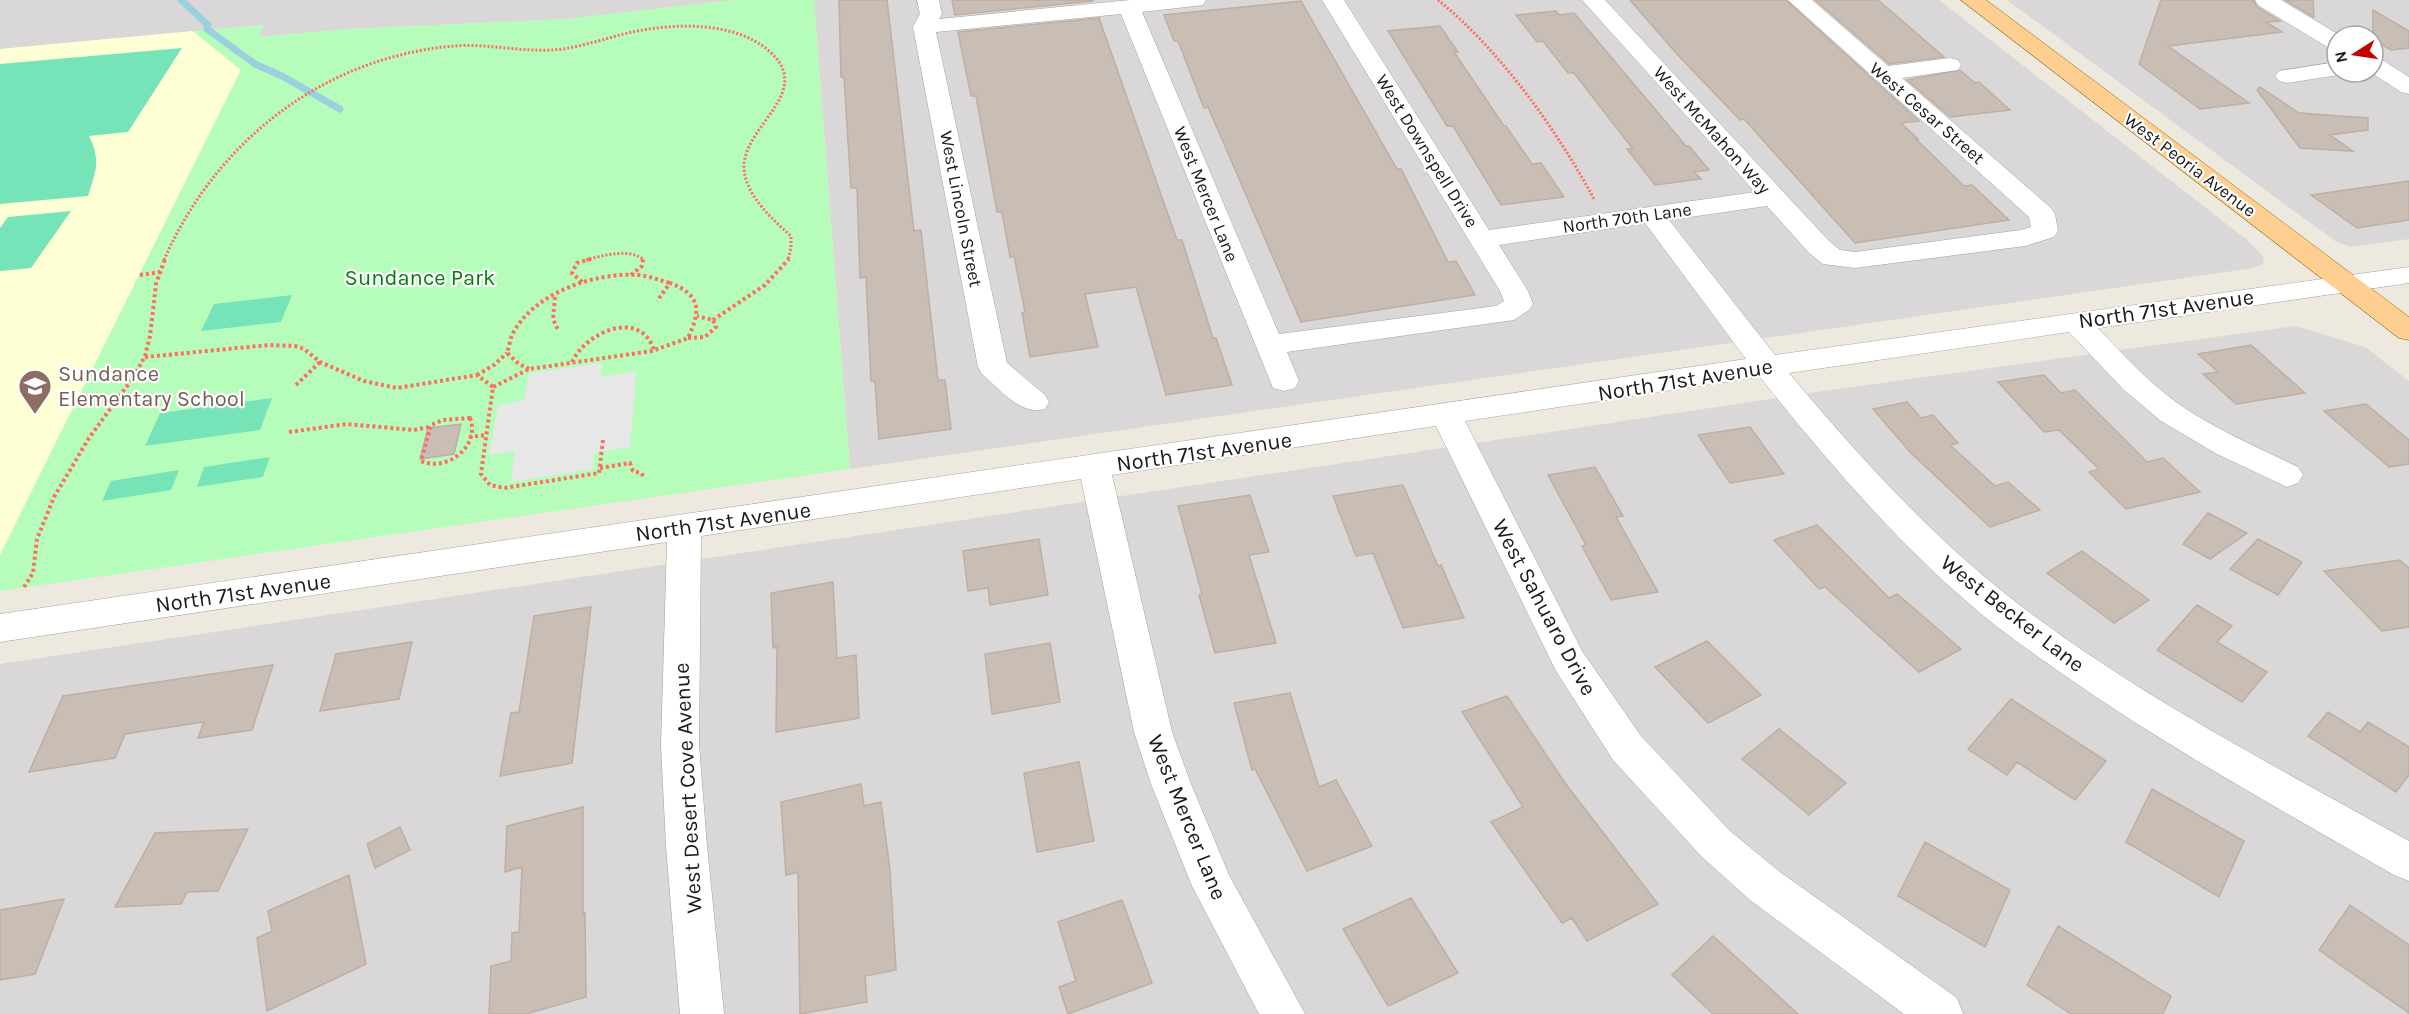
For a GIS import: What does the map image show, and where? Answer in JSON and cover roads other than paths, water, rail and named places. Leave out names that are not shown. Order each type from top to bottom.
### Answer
[{"type":"main road","name":"West Peoria Avenue","points":[[1972,0],[2409,331]]},
{"type":"street","name":"West Lincoln Street","points":[[928,0],[931,15],[924,27],[993,367],[1034,402]]},
{"type":"street","points":[[924,27],[1195,0]]},
{"type":"street","name":"West Downspell Drive","points":[[1269,345],[1504,314],[1518,304],[1514,291],[1333,0]]},
{"type":"street","name":"West McMahon Way","points":[[1593,0],[1819,247],[1833,258]]},
{"type":"street","name":"West Cesar Street","points":[[1799,0],[2042,214],[2045,231],[2025,238],[1855,260],[1833,258]]},
{"type":"street","points":[[2266,0],[2325,36]]},
{"type":"street","name":"West Mercer Lane","points":[[1129,7],[1284,381]]},
{"type":"street","points":[[1882,74],[1950,65]]},
{"type":"street","points":[[2287,76],[2325,71]]},
{"type":"street","points":[[2385,72],[2409,87]]},
{"type":"street","name":"North 70th Lane","points":[[1481,239],[1773,197]]},
{"type":"street","name":"West Becker Lane","points":[[1652,215],[1767,366],[1856,473],[1899,519],[1985,598],[2111,689],[2409,862]]},
{"type":"street","name":"North 71st Avenue","points":[[0,628],[2074,321],[2408,276]]},
{"type":"street","points":[[2074,321],[2138,385],[2171,413],[2219,442],[2287,475]]},
{"type":"street","name":"West Sahuaro Drive","points":[[1446,415],[1569,661],[1627,748],[1716,844],[1765,886],[1941,1014]]},
{"type":"street","name":"West Mercer Lane","points":[[1094,467],[1153,732],[1171,784],[1213,886],[1283,1014]]},
{"type":"street","name":"West Desert Cove Avenue","points":[[685,526],[680,662],[680,747],[684,820],[702,1014]]},
{"type":"waterway","points":[[181,0],[208,25],[207,29],[255,64],[282,76],[340,109]]},
{"type":"place","name":"Sundance Elementary School","points":[[35,415]]},
{"type":"park label","name":"Sundance Park","points":[[420,277]]}]
